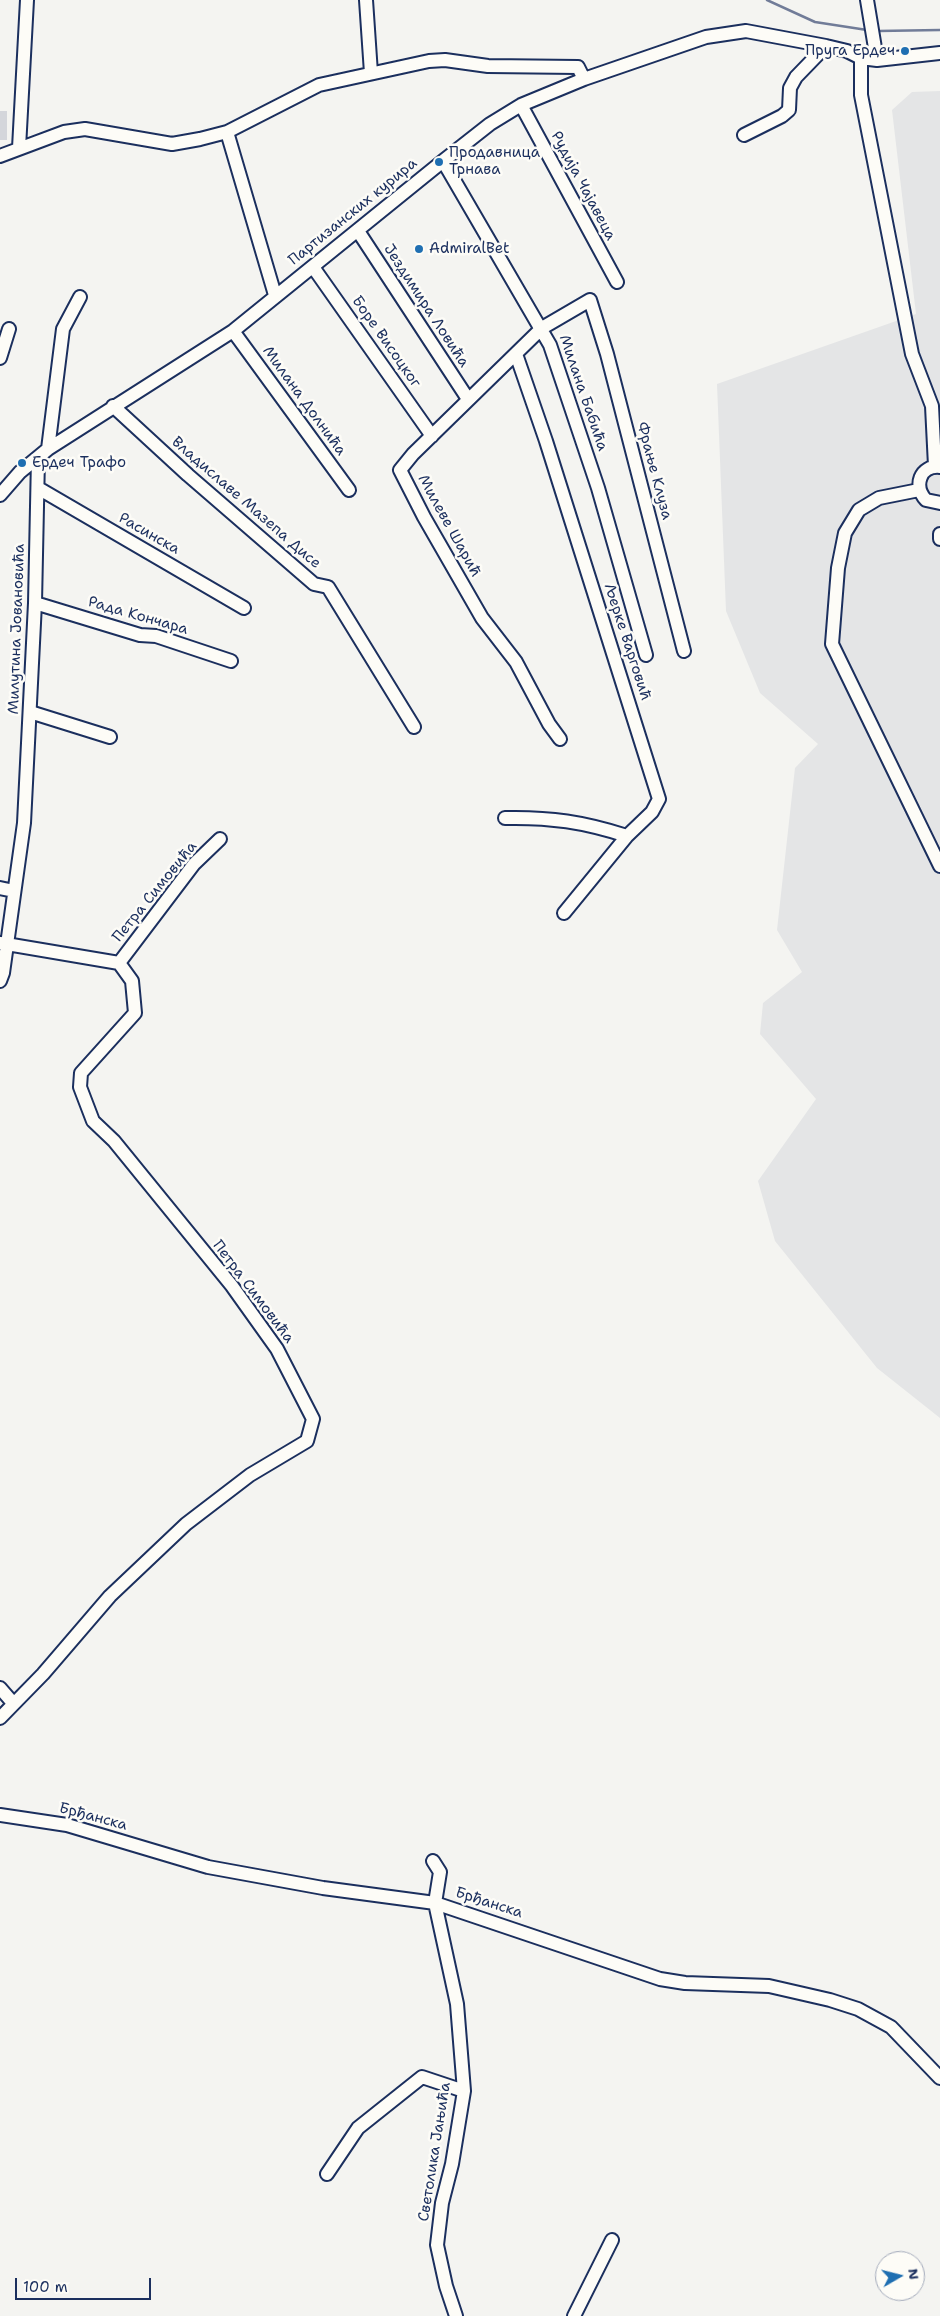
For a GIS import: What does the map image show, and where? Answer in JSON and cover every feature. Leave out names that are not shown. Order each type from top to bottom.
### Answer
[{"type":"street","points":[[19,148],[28,0]]},
{"type":"street","points":[[366,0],[372,73]]},
{"type":"street","points":[[867,0],[877,60]]},
{"type":"street","name":"Партизанских курира","points":[[0,495],[20,472],[43,454],[114,406],[233,331],[275,295],[358,231],[490,124],[521,105],[584,79],[706,37],[746,31],[826,46],[861,58],[877,60],[940,53]]},
{"type":"street","points":[[744,135],[789,110],[790,88],[796,78],[826,46]]},
{"type":"street","points":[[861,58],[861,95],[910,345],[932,406],[937,467],[923,472],[920,477],[919,490],[926,500],[940,503]]},
{"type":"street","points":[[0,156],[64,132],[85,129],[172,144],[227,132],[319,85],[429,61],[445,60],[488,66],[578,67],[584,79]]},
{"type":"street","name":"Рудија Чајавеца","points":[[521,105],[617,282]]},
{"type":"street","points":[[227,132],[231,152],[275,295]]},
{"type":"street","name":"Милана Бабића","points":[[443,161],[542,328],[550,345],[598,488],[646,655]]},
{"type":"street","name":"Јездимира Ловића","points":[[358,231],[468,399]]},
{"type":"street","name":"Боре Висоцког","points":[[313,266],[432,436]]},
{"type":"street","name":"Милутина Јовановића","points":[[0,981],[3,973],[3,944],[14,891],[24,823],[35,603],[38,488],[63,329],[80,297]]},
{"type":"street","name":"Милеве Шарић","points":[[560,739],[516,662],[482,618],[424,517],[400,470],[413,454],[468,399],[542,328],[590,300]]},
{"type":"street","name":"Фрање Клуза","points":[[590,300],[610,364],[684,651]]},
{"type":"street","points":[[0,358],[9,329]]},
{"type":"street","name":"Милана Долнића","points":[[233,331],[349,490]]},
{"type":"street","name":"Љерке Варговић","points":[[516,354],[552,458],[659,799],[652,812],[627,836],[564,913]]},
{"type":"street","name":"Владиславе Мазепа Дисе","points":[[114,406],[188,475],[314,584],[328,587],[414,727]]},
{"type":"street","name":"Расинска","points":[[38,488],[244,608]]},
{"type":"street","points":[[919,490],[879,498],[859,510],[844,532],[838,568],[832,644],[940,866]]},
{"type":"street","points":[[940,534],[940,539]]},
{"type":"street","name":"Рада Кончара","points":[[35,603],[140,635],[156,636],[231,661]]},
{"type":"street","points":[[30,712],[110,737]]},
{"type":"street","points":[[505,818],[543,817],[590,824],[627,836]]},
{"type":"street","name":"Петра Симовића","points":[[0,1718],[43,1674],[117,1589],[186,1524],[250,1475],[307,1441],[313,1420],[277,1349],[232,1286],[114,1141],[93,1121],[80,1087],[81,1073],[135,1013],[132,980],[119,963],[194,864],[220,839]]},
{"type":"street","points":[[0,888],[14,891]]},
{"type":"street","points":[[3,944],[119,963]]},
{"type":"street","points":[[0,1688],[13,1703]]},
{"type":"street","name":"Брђанска","points":[[0,1815],[67,1825],[208,1867],[323,1888],[435,1903],[660,1979],[685,1983],[769,1986],[830,2000],[858,2009],[891,2027],[940,2078]]},
{"type":"street","points":[[433,1861],[440,1872],[435,1903]]},
{"type":"street","name":"Светолика Јањића","points":[[435,1903],[457,2004],[464,2091],[452,2164],[442,2203],[437,2245],[446,2286],[456,2316]]},
{"type":"street","points":[[327,2174],[358,2128],[422,2078],[464,2091]]},
{"type":"street","points":[[574,2316],[612,2240]]},
{"type":"shaded area","points":[[940,91],[940,1418],[877,1368],[775,1241],[758,1181],[816,1099],[760,1034],[763,1003],[802,972],[777,930],[795,768],[818,744],[760,693],[726,611],[717,384],[916,314],[892,110],[912,92]]},
{"type":"shaded area","points":[[0,111],[7,111],[7,140],[0,140]]},
{"type":"waterway","points":[[767,0],[815,22],[867,30]]},
{"type":"waterway","points":[[878,31],[940,30]]},
{"type":"place","name":"Пруга Ердеч","points":[[905,51]]},
{"type":"place","name":"Продавница Трнава","points":[[439,162]]},
{"type":"place","name":"AdmiralBet","points":[[419,249]]},
{"type":"place","name":"Ердеч Трафо","points":[[22,463]]}]
